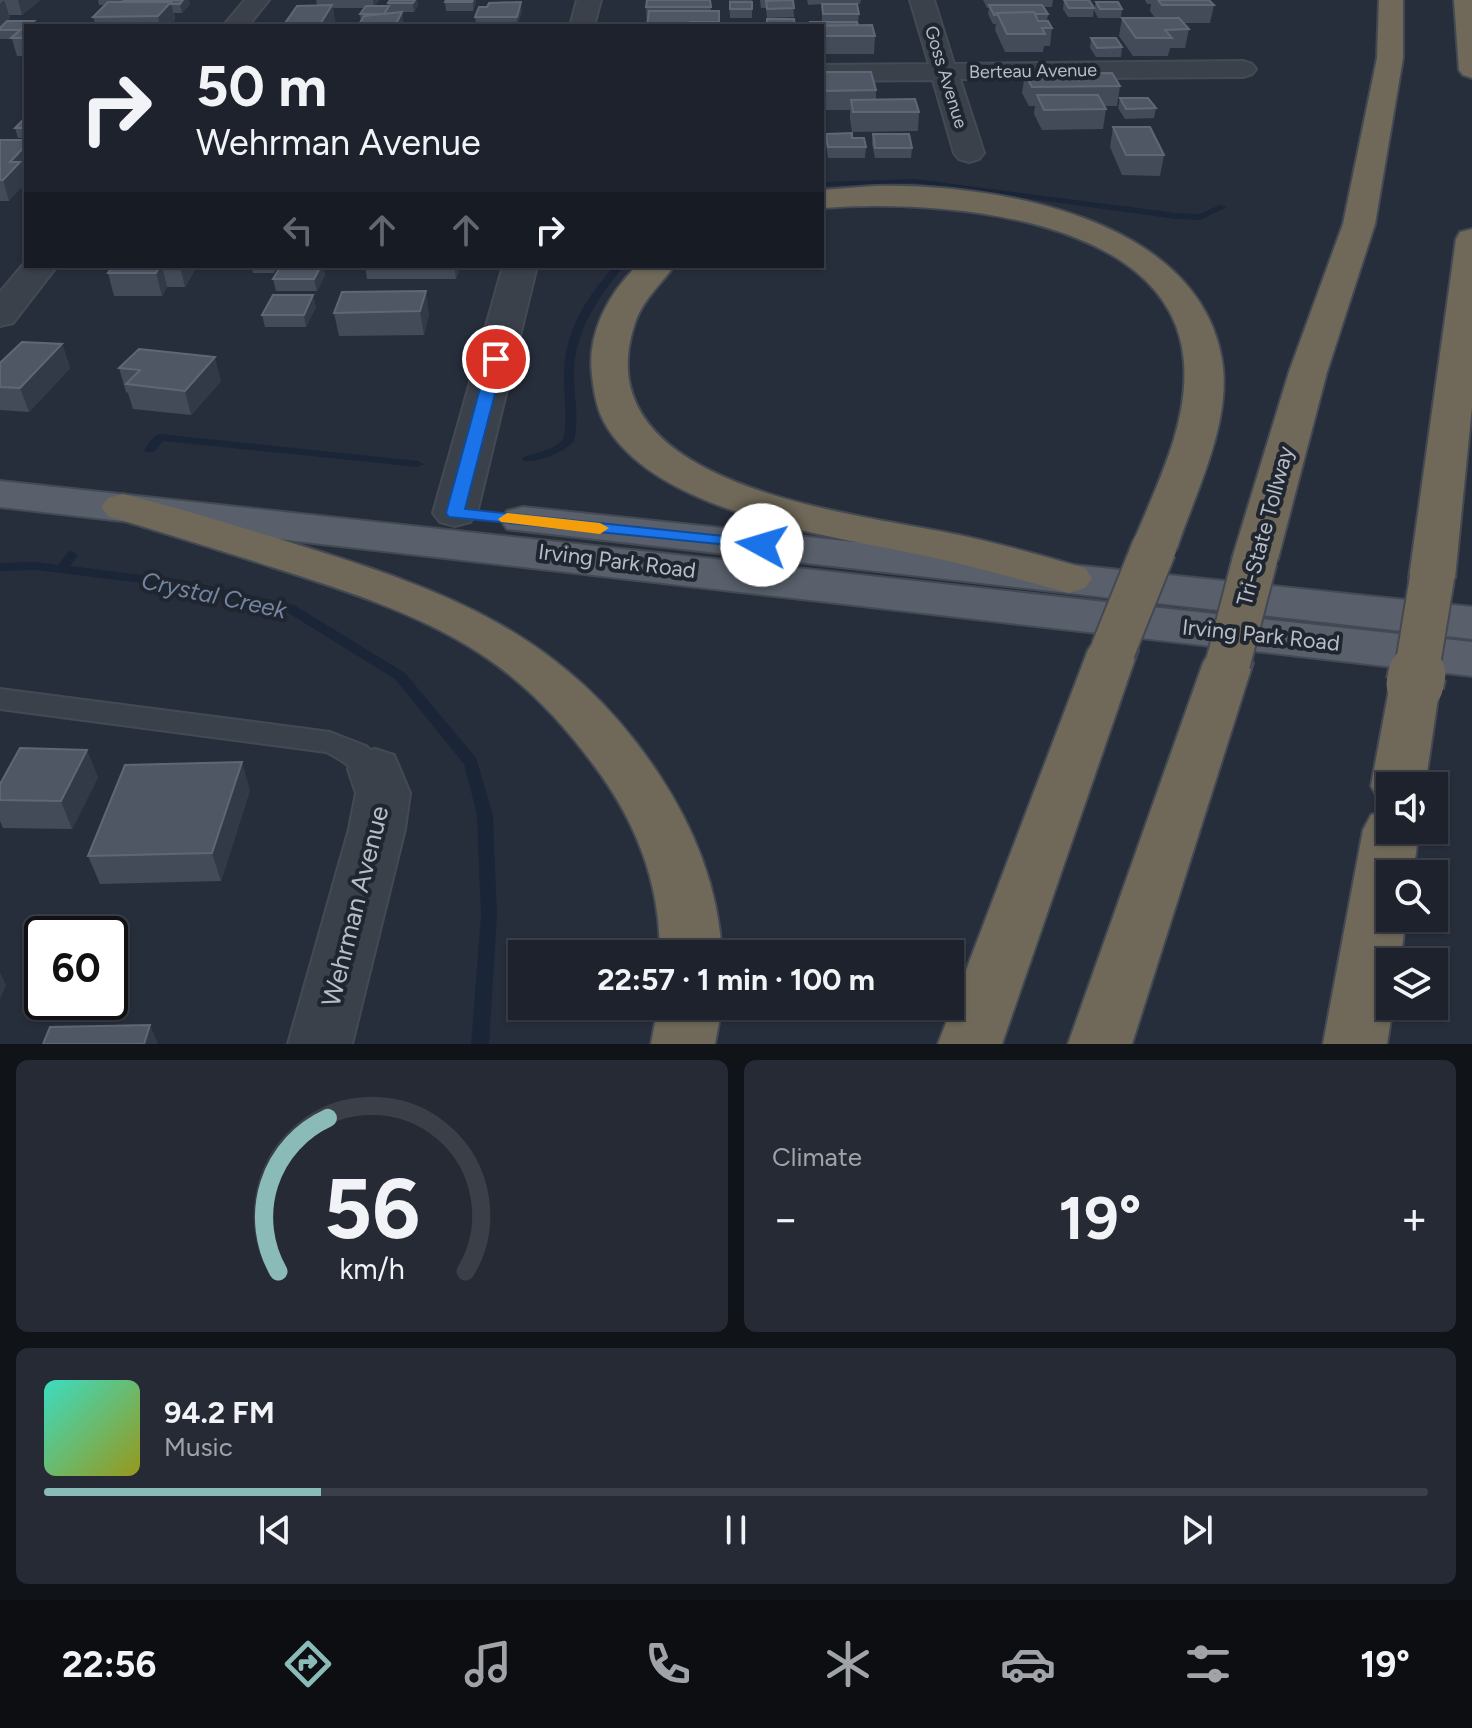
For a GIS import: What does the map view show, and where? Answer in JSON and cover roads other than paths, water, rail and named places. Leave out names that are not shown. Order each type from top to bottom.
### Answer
[{"type":"highway","points":[[1369,0],[1390,58]]},
{"type":"highway","name":"Tri-State Tollway","points":[[1100,1044],[1228,663],[1308,372],[1359,224],[1390,58],[1391,0]]},
{"type":"highway","points":[[1466,0],[1472,70]]},
{"type":"highway","points":[[824,199],[927,196],[1010,207],[1076,226],[1106,239],[1170,286],[1186,307],[1199,336],[1203,361],[1200,416],[970,1044]]},
{"type":"highway","points":[[1400,772],[1432,578],[1472,239]]},
{"type":"highway","points":[[654,268],[621,312],[609,353],[612,390],[619,413],[633,434],[657,454],[687,474],[781,512],[857,531],[950,547],[1069,578]]},
{"type":"highway","points":[[123,507],[425,603],[489,637],[532,668],[575,705],[618,757],[656,814],[684,882],[691,940]]},
{"type":"highway","points":[[1355,1044],[1389,844]]},
{"type":"highway","points":[[683,1044],[687,1020]]},
{"type":"main road","name":"Irving Park Road","points":[[0,464],[1472,623]]},
{"type":"main road","name":"Irving Park Road","points":[[0,494],[1472,659]]},
{"type":"street","points":[[237,24],[257,0]]},
{"type":"street","points":[[583,24],[589,0]]},
{"type":"street","name":"Goss Avenue","points":[[922,0],[969,153]]},
{"type":"street","name":"Berteau Avenue","points":[[824,73],[1243,69]]},
{"type":"street","points":[[0,315],[38,268]]},
{"type":"street","points":[[455,513],[519,268]]},
{"type":"street","name":"Wehrman Avenue","points":[[320,1044],[377,829],[383,793],[375,769]]},
{"type":"lane","points":[[0,699],[330,742],[356,753],[375,769]]},
{"type":"waterway","points":[[824,184],[915,181],[1176,216],[1200,217],[1223,207]]},
{"type":"waterway","points":[[528,459],[556,450],[568,442],[572,418],[569,362],[576,332],[589,304],[617,268]]},
{"type":"waterway","points":[[150,450],[160,437],[418,464]]},
{"type":"waterway","points":[[61,569],[72,555]]},
{"type":"waterway","name":"Crystal Creek","points":[[0,567],[36,566],[183,584],[289,608],[400,676],[471,762],[485,815],[489,916],[480,1044]]}]
